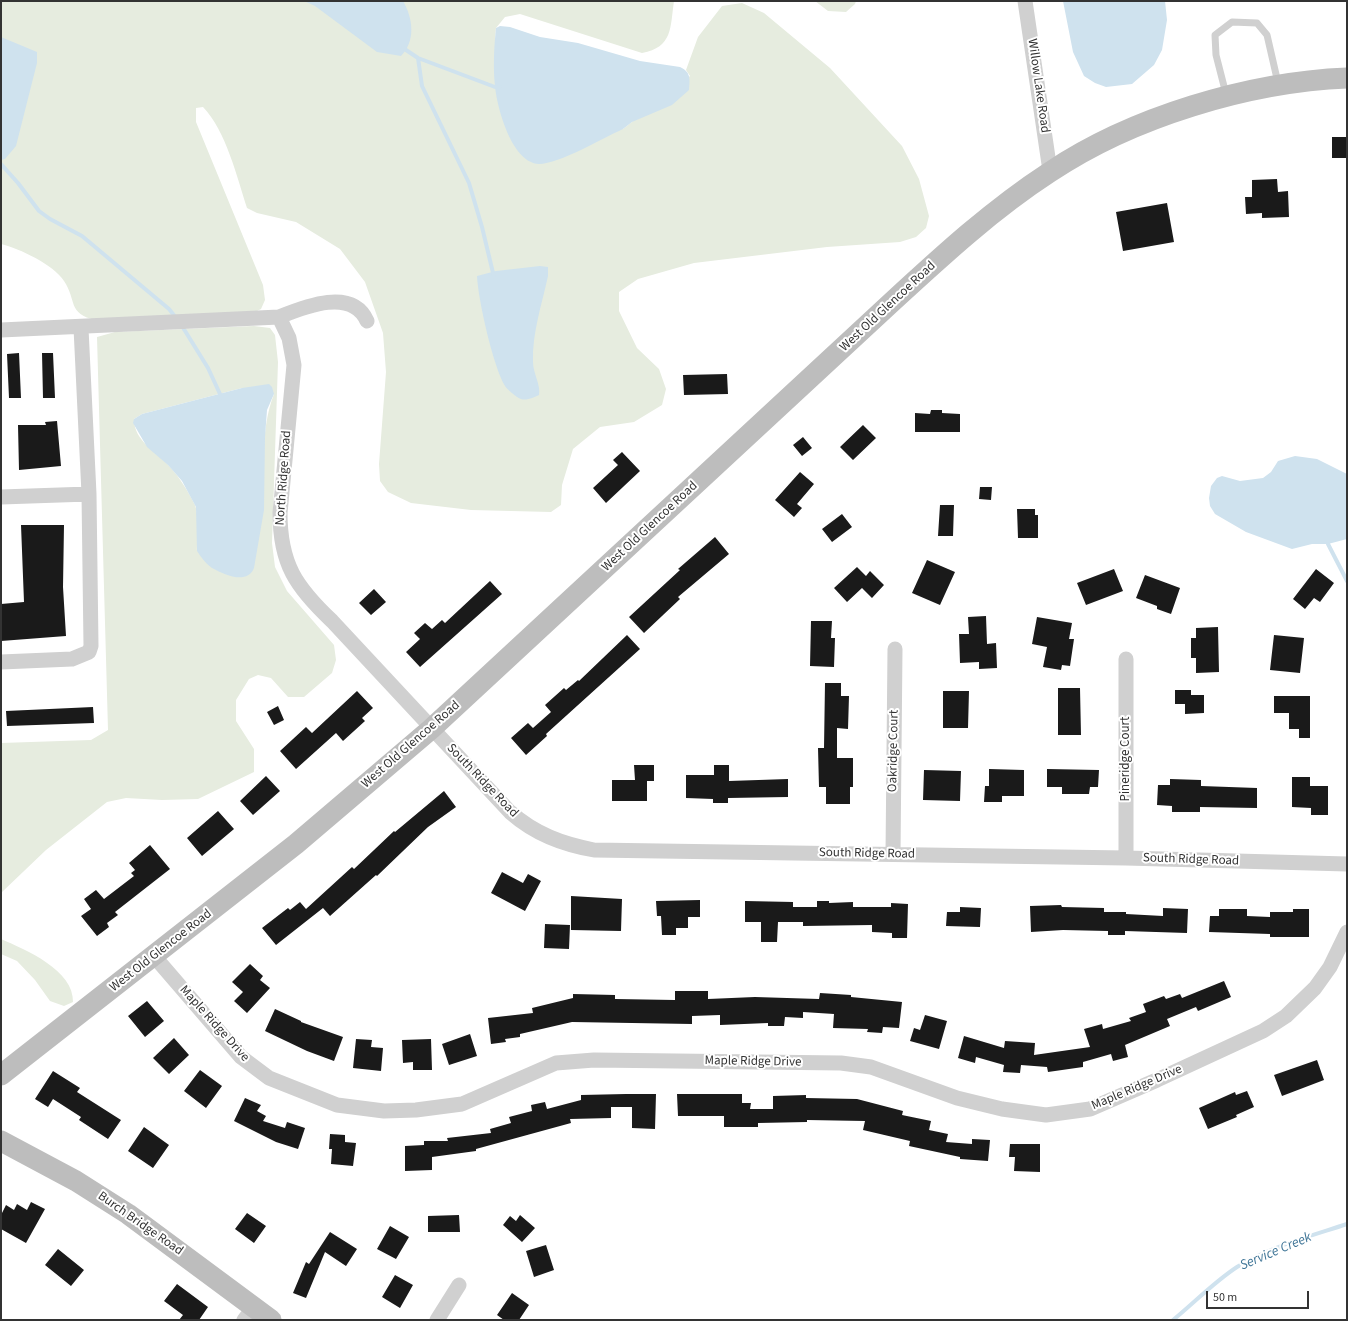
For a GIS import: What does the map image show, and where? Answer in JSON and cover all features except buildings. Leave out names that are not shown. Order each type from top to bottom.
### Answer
[{"type":"street","name":"Willow Lake Road","points":[[1025,1],[1050,171]]},
{"type":"street","name":"West Old Glencoe Road","points":[[1,1075],[296,844],[432,729],[893,301],[976,227],[1050,171],[1108,139],[1158,117],[1226,96],[1278,85],[1347,78]]},
{"type":"street","points":[[1,330],[81,328],[279,317],[310,306],[343,302],[357,307],[364,314],[367,321]]},
{"type":"street","name":"North Ridge Road","points":[[279,317],[289,338],[294,365],[280,513],[280,534],[288,565],[298,584],[311,601],[332,621],[432,729]]},
{"type":"street","points":[[1,662],[72,659],[89,652],[91,646],[89,494],[81,328]]},
{"type":"street","points":[[1,497],[89,494]]},
{"type":"street","name":"Oakridge Court","points":[[893,854],[895,649]]},
{"type":"street","name":"Pineridge Court","points":[[1126,659],[1126,858]]},
{"type":"street","name":"South Ridge Road","points":[[432,729],[519,819],[549,838],[571,846],[602,850],[1126,858],[1347,864]]},
{"type":"street","name":"Maple Ridge Drive","points":[[154,956],[241,1057],[269,1078],[337,1105],[384,1111],[416,1110],[462,1104],[556,1063],[594,1060],[841,1063],[871,1067],[957,1098],[1002,1109],[1046,1115],[1090,1109],[1263,1031],[1286,1016],[1315,988],[1330,966],[1347,932]]},
{"type":"street","name":"Burch Bridge Road","points":[[1,1141],[76,1181],[128,1214],[249,1313],[271,1320]]},
{"type":"street","points":[[437,1320],[459,1285]]},
{"type":"lane","points":[[1226,96],[1216,55],[1215,35],[1232,22],[1257,23],[1267,35],[1278,85]]},
{"type":"shaded area","points":[[1,1],[674,1],[670,28],[665,41],[660,46],[642,53],[520,14],[505,17],[496,28],[495,39],[623,129],[690,76],[686,70],[698,37],[722,6],[742,3],[764,13],[830,68],[902,146],[919,179],[929,216],[926,228],[916,237],[900,242],[827,247],[694,263],[638,279],[619,292],[619,311],[637,348],[659,369],[666,389],[662,405],[634,422],[600,427],[573,449],[562,485],[561,505],[551,512],[471,510],[411,503],[388,492],[380,481],[379,464],[386,372],[383,333],[365,282],[340,249],[296,222],[257,213],[247,208],[235,169],[224,141],[211,117],[203,107],[196,108],[196,122],[263,285],[265,300],[261,309],[253,313],[96,320],[81,314],[77,310],[64,281],[52,269],[26,253],[1,244]]},
{"type":"shaded area","points":[[815,1],[856,1],[855,4],[846,12],[828,11]]},
{"type":"shaded area","points":[[254,326],[270,328],[275,335],[278,362],[272,543],[275,567],[287,591],[334,645],[336,660],[332,673],[304,697],[288,697],[271,678],[258,675],[249,679],[236,700],[236,721],[254,749],[254,772],[198,799],[162,800],[126,798],[107,802],[46,850],[1,893],[1,743],[91,740],[108,730],[97,337],[115,332]],"holes":[[[242,388],[274,394],[265,437],[263,466],[264,510],[197,551],[197,521],[195,505],[174,471],[142,440],[135,427],[134,419],[142,414]]]},
{"type":"shaded area","points":[[1,939],[35,955],[57,971],[66,980],[71,991],[73,1002],[64,1006],[50,1001],[35,980],[17,961],[1,954]]},
{"type":"water","points":[[304,1],[403,1],[411,22],[411,36],[406,50],[401,56],[377,52],[315,6]]},
{"type":"water","points":[[1063,1],[1165,1],[1167,20],[1162,50],[1154,65],[1132,84],[1106,87],[1095,83],[1084,76],[1073,52]]},
{"type":"water","points":[[500,26],[510,27],[540,37],[578,43],[640,61],[680,67],[686,71],[689,76],[689,90],[672,105],[632,122],[623,129],[581,150],[548,163],[539,164],[529,161],[514,145],[503,120],[496,96],[494,50],[496,28]]},
{"type":"water","points":[[1,37],[37,52],[37,63],[16,146],[5,159],[1,160]]},
{"type":"water","points":[[540,266],[548,267],[548,276],[536,329],[533,351],[533,366],[539,387],[539,395],[526,400],[517,397],[508,389],[500,376],[487,332],[480,300],[477,276],[496,271]]},
{"type":"water","points":[[269,384],[272,387],[274,394],[267,410],[264,510],[254,568],[251,573],[246,576],[229,576],[212,568],[197,551],[196,507],[182,481],[168,465],[147,447],[133,423],[134,419],[142,414],[242,388]]},
{"type":"water","points":[[1295,456],[1317,459],[1347,474],[1347,539],[1328,544],[1312,544],[1292,549],[1246,532],[1215,514],[1210,506],[1209,498],[1211,486],[1217,478],[1222,476],[1240,481],[1263,478],[1271,472],[1278,461]]},
{"type":"waterway","points":[[403,48],[418,58],[495,87],[500,87]]},
{"type":"waterway","points":[[418,58],[422,86],[469,183],[482,227],[494,277]]},
{"type":"waterway","points":[[1,164],[18,183],[39,211],[50,219],[82,236],[169,309],[177,319]]},
{"type":"waterway","points":[[182,326],[208,368],[220,394],[220,399]]},
{"type":"waterway","points":[[1328,544],[1347,581]]},
{"type":"waterway","name":"Service Creek","points":[[1173,1320],[1220,1279],[1249,1260],[1290,1242],[1347,1224]]}]
